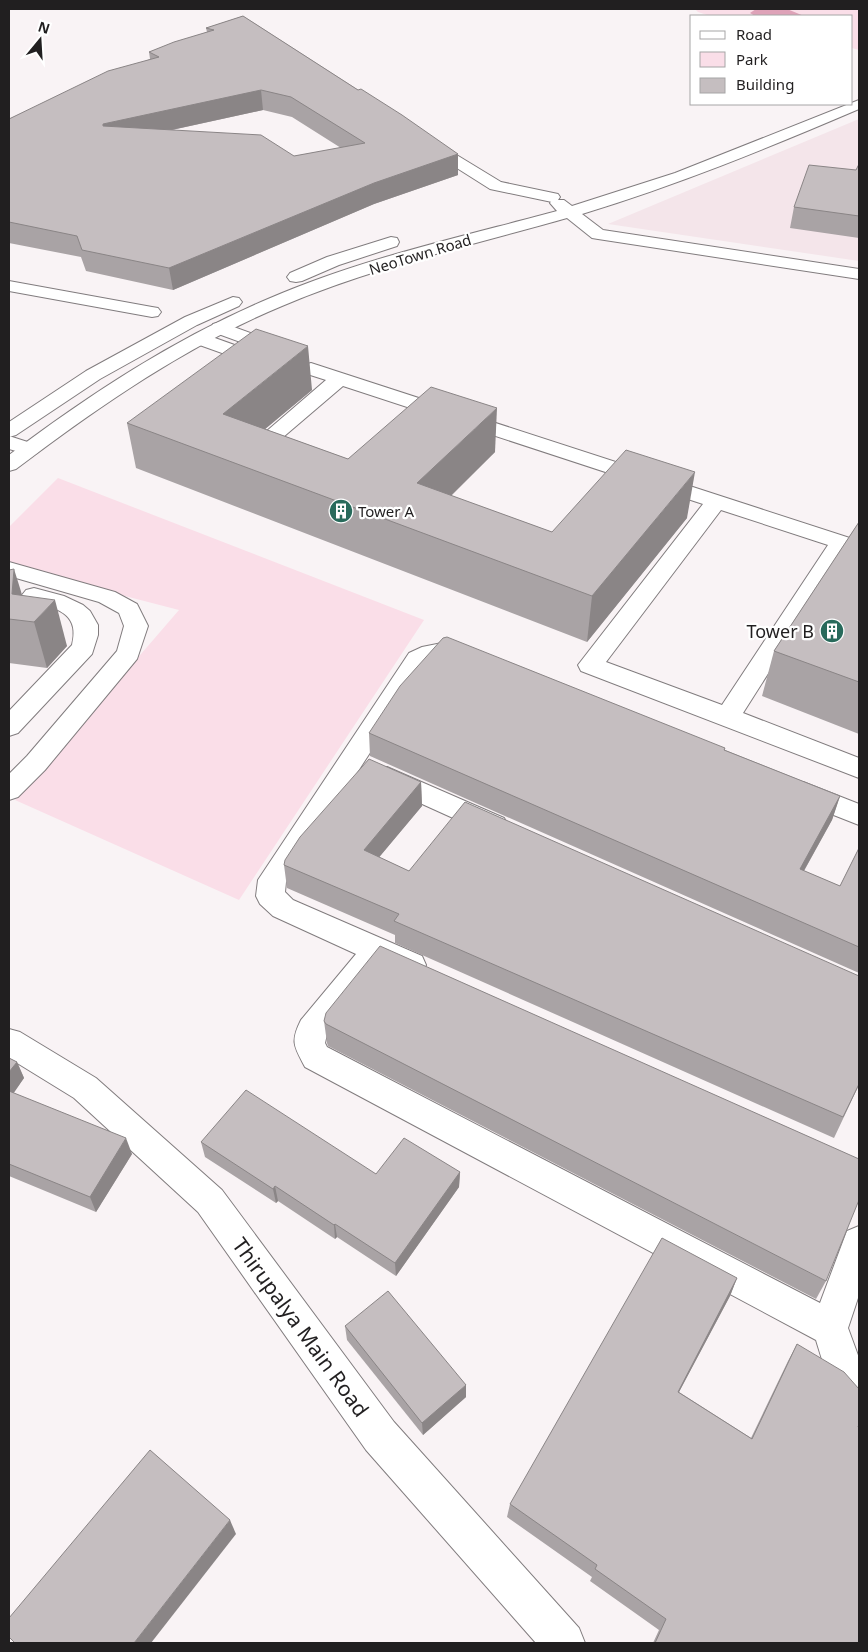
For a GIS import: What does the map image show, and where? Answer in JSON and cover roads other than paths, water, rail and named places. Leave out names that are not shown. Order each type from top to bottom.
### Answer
[{"type":"street","name":"NeoTown Road","points":[[9,465],[51,432],[153,365],[220,328],[302,292],[414,254],[619,198],[719,162],[859,104]]},
{"type":"street","points":[[692,154],[822,105]]},
{"type":"street","points":[[412,132],[496,186],[552,197],[567,212],[598,234],[859,274]]},
{"type":"street","points":[[515,207],[570,192]]},
{"type":"street","name":"NeoTown Road","points":[[9,430],[93,375],[192,321],[333,260],[406,237]]},
{"type":"street","points":[[9,286],[152,312]]},
{"type":"street","points":[[220,328],[308,362],[296,370]]},
{"type":"street","points":[[201,339],[296,370],[341,378],[850,545],[727,717]]},
{"type":"street","points":[[254,452],[341,378]]},
{"type":"street","points":[[9,442],[30,449]]},
{"type":"street","points":[[717,501],[590,665],[859,768]]},
{"type":"street","points":[[9,569],[107,597],[128,609],[136,626],[128,653],[36,763],[9,790]]},
{"type":"street","points":[[9,588],[63,603],[74,609],[83,617],[87,637],[83,648],[9,727]]},
{"type":"street","points":[[440,979],[282,908],[270,896],[272,880],[418,660],[432,652],[450,651],[486,666]]},
{"type":"street","points":[[351,761],[515,834]]},
{"type":"street","points":[[777,782],[859,815]]},
{"type":"street","points":[[376,950],[312,1029],[309,1044],[316,1057],[830,1328]]},
{"type":"street","name":"Thirupalya Main Road","points":[[9,1042],[85,1088],[210,1201],[380,1436],[564,1643]]},
{"type":"street","points":[[859,1243],[830,1328],[843,1367],[859,1390]]},
{"type":"place","name":"Tower A","points":[[341,511]]},
{"type":"place","name":"Tower B","points":[[832,631]]}]
